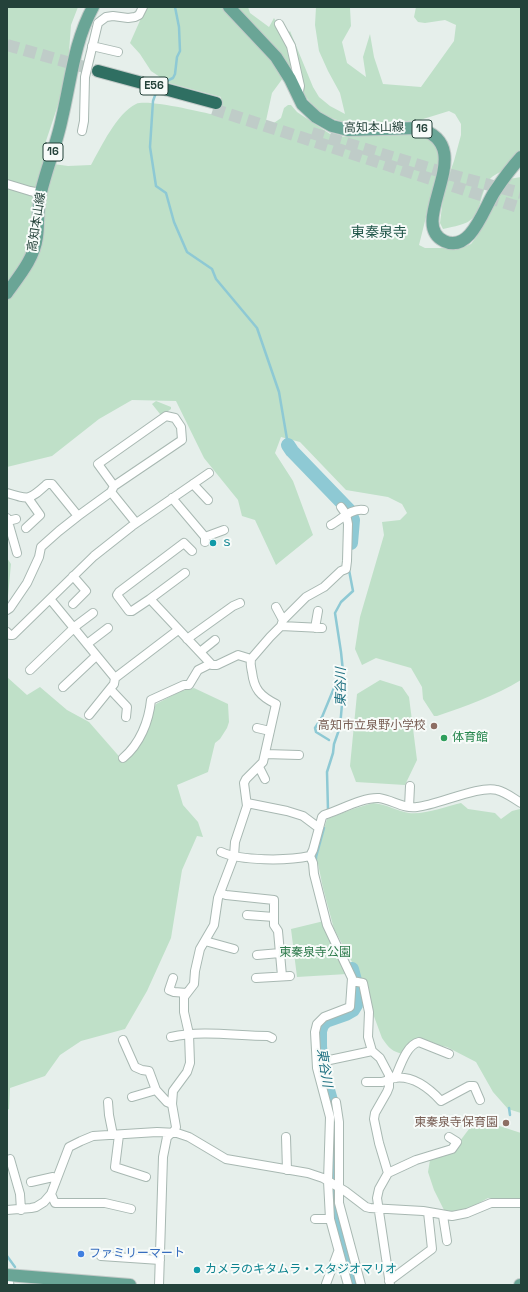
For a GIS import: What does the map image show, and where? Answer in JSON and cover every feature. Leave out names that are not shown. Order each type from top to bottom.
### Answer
[{"type":"highway","name":"E56","points":[[101,75],[214,106]]},
{"type":"main road","name":"高知本山線","points":[[7,293],[31,258],[34,250],[37,237],[40,193],[62,119],[82,28],[93,7]]},
{"type":"main road","name":"高知本山線","points":[[229,7],[282,66],[302,104],[316,117],[338,128],[348,130],[417,128],[425,130],[435,136],[442,144],[445,154],[444,165],[431,222],[436,234],[442,240],[448,243],[461,242],[469,236],[482,216],[494,192],[509,170],[521,157]]},
{"type":"main road","points":[[7,1275],[130,1285]]},
{"type":"street","points":[[82,131],[84,121],[85,77],[98,24],[106,17],[135,17],[139,15],[143,7]]},
{"type":"street","points":[[278,24],[291,46],[300,86],[298,97]]},
{"type":"street","points":[[92,46],[118,52]]},
{"type":"street","points":[[7,184],[40,193]]},
{"type":"street","points":[[7,610],[27,584],[39,557],[41,547],[58,531],[112,489],[182,440],[181,427],[175,418],[166,416],[98,464],[112,489],[136,523]]},
{"type":"street","points":[[7,633],[11,636],[13,635],[94,556],[136,523],[209,473]]},
{"type":"street","points":[[28,498],[47,484],[52,484],[78,516]]},
{"type":"street","points":[[193,484],[208,500]]},
{"type":"street","points":[[7,492],[28,498],[40,515],[26,528]]},
{"type":"street","points":[[172,498],[205,540],[224,530]]},
{"type":"street","points":[[347,511],[364,510]]},
{"type":"street","points":[[331,524],[342,519],[347,511]]},
{"type":"street","points":[[159,1285],[162,1164],[167,1137],[175,1130],[176,1127],[172,1104],[172,1091],[187,1072],[190,1063],[189,1034],[183,1005],[184,997],[194,984],[195,971],[200,949],[214,925],[220,893],[234,856],[235,842],[247,803],[244,783],[246,779],[263,762],[276,704],[264,697],[255,687],[250,663],[251,659],[306,597],[324,587],[341,571],[346,569],[348,547],[347,511]]},
{"type":"street","points":[[10,520],[17,553]]},
{"type":"street","points":[[185,573],[132,611],[129,611],[117,595],[184,543],[192,551]]},
{"type":"street","points":[[73,576],[86,591],[73,604]]},
{"type":"street","points":[[50,599],[115,678]]},
{"type":"street","points":[[150,599],[210,664]]},
{"type":"street","points":[[187,639],[233,606],[240,603]]},
{"type":"street","points":[[276,607],[282,623]]},
{"type":"street","points":[[282,623],[319,628],[318,611]]},
{"type":"street","points":[[30,670],[74,628],[93,613]]},
{"type":"street","points":[[87,644],[108,628]]},
{"type":"street","points":[[89,715],[114,684],[115,678],[178,630]]},
{"type":"street","points":[[200,652],[215,640]]},
{"type":"street","points":[[123,758],[130,752],[137,742],[149,717],[151,700],[184,685],[189,685],[198,670],[210,664],[217,665],[238,655],[251,659]]},
{"type":"street","points":[[63,687],[96,656]]},
{"type":"street","points":[[110,689],[127,707],[126,718]]},
{"type":"street","points":[[257,728],[270,731]]},
{"type":"street","points":[[265,754],[299,755]]},
{"type":"street","points":[[259,767],[265,779]]},
{"type":"street","points":[[409,807],[410,786]]},
{"type":"street","points":[[392,1079],[388,1075],[383,1062],[372,1051],[368,1037],[369,1012],[363,983],[356,982],[352,978],[327,925],[314,874],[313,863],[310,856],[322,817],[369,799],[381,798],[401,806],[409,807],[425,806],[489,789],[498,790],[521,803]]},
{"type":"street","points":[[247,803],[287,811],[303,816],[319,828]]},
{"type":"street","points":[[221,852],[230,856],[270,860],[310,856]]},
{"type":"street","points":[[220,893],[226,895],[274,900],[274,924],[278,931],[280,953],[286,976],[256,978]]},
{"type":"street","points":[[247,915],[274,917]]},
{"type":"street","points":[[205,941],[234,949]]},
{"type":"street","points":[[257,955],[280,953]]},
{"type":"street","points":[[173,978],[169,990],[187,993]]},
{"type":"street","points":[[348,1285],[330,1219],[328,1181],[330,1117],[317,1068],[315,1032],[317,1024],[324,1017],[350,1006],[356,982]]},
{"type":"street","points":[[171,1037],[189,1034],[213,1033],[271,1036]]},
{"type":"street","points":[[123,1040],[134,1065],[139,1069],[149,1071],[156,1090],[167,1102],[172,1104]]},
{"type":"street","points":[[388,1173],[380,1148],[374,1119],[392,1079],[405,1055],[416,1042],[449,1054]]},
{"type":"street","points":[[325,1061],[372,1051]]},
{"type":"street","points":[[366,1082],[383,1082],[392,1079],[407,1079],[421,1084],[432,1091],[441,1101],[469,1086],[474,1086],[480,1100]]},
{"type":"street","points":[[132,1097],[156,1090]]},
{"type":"street","points":[[108,1102],[108,1115],[116,1135],[115,1167],[146,1177]]},
{"type":"street","points":[[336,1102],[339,1122],[338,1187],[341,1213],[361,1285]]},
{"type":"street","points":[[162,1105],[172,1104]]},
{"type":"street","points":[[7,1210],[21,1210],[41,1205],[51,1194],[69,1147],[88,1138],[143,1132],[177,1133],[189,1137],[226,1159],[308,1173],[328,1181],[366,1207],[428,1212],[443,1216],[459,1215],[492,1203],[521,1203]]},
{"type":"street","points":[[286,1136],[287,1170]]},
{"type":"street","points":[[428,1212],[432,1249],[390,1283],[378,1209],[377,1193],[388,1173],[416,1160],[452,1149],[457,1142],[449,1136]]},
{"type":"street","points":[[10,1158],[20,1194],[21,1210]]},
{"type":"street","points":[[31,1182],[54,1177],[56,1181]]},
{"type":"street","points":[[51,1194],[55,1203],[105,1203],[131,1209]]},
{"type":"street","points":[[443,1216],[447,1241]]},
{"type":"street","points":[[315,1219],[330,1219]]},
{"type":"street","points":[[326,1284],[338,1252]]},
{"type":"street","points":[[101,1256],[160,1260]]},
{"type":"street","points":[[7,1281],[8,1285]]},
{"type":"green space","points":[[7,7],[78,7],[71,25],[64,87],[46,141],[46,163],[68,166],[91,165],[116,123],[129,108],[136,104],[162,104],[215,115],[221,97],[169,83],[151,71],[140,54],[130,43],[146,7],[223,7],[277,66],[283,78],[272,93],[264,130],[281,118],[284,108],[291,105],[297,112],[330,134],[339,137],[375,134],[421,133],[435,143],[438,154],[438,169],[419,245],[425,248],[461,248],[471,244],[509,179],[521,177],[521,680],[480,700],[434,716],[423,699],[422,687],[411,668],[376,658],[362,665],[355,649],[360,617],[384,535],[382,522],[400,520],[407,513],[402,504],[388,497],[346,490],[300,442],[281,437],[275,453],[293,481],[313,535],[276,565],[255,520],[242,516],[238,500],[204,458],[176,401],[132,400],[99,419],[52,456],[7,467]]},
{"type":"green space","points":[[235,7],[248,7],[250,13],[269,27],[274,18],[288,44],[297,82]]},
{"type":"green space","points":[[316,7],[350,8],[351,26],[342,42],[347,63],[366,77],[363,57],[370,34],[374,57],[383,84],[421,87],[454,41],[456,25],[445,20],[425,23],[418,22],[414,17],[416,7],[521,7],[521,149],[506,168],[493,176],[489,181],[485,187],[477,212],[470,221],[443,229],[440,223],[444,189],[461,135],[461,124],[455,114],[449,111],[420,120],[383,123],[346,123],[328,117],[317,110],[305,96],[287,34],[290,31],[313,87],[319,97],[330,106],[345,114],[340,93],[319,51],[315,25]]},
{"type":"green space","points":[[156,401],[171,407],[171,409],[162,415],[160,414],[152,404]]},
{"type":"green space","points":[[7,558],[11,564],[7,599]]},
{"type":"green space","points":[[7,677],[27,695],[40,687],[67,710],[89,722],[124,762],[141,740],[156,704],[181,691],[194,688],[228,704],[229,722],[220,739],[215,743],[208,772],[177,785],[183,805],[198,822],[203,837],[197,836],[182,870],[171,938],[147,991],[125,1029],[81,1041],[60,1055],[45,1076],[10,1088],[9,1109],[7,1110]]},
{"type":"green space","points":[[380,680],[402,687],[409,697],[417,760],[405,785],[356,782],[350,766],[357,694]]},
{"type":"green space","points":[[373,803],[409,813],[415,813],[428,812],[461,803],[468,809],[495,813],[501,819],[512,811],[521,809],[521,1113],[508,1109],[493,1092],[476,1062],[447,1047],[415,1040],[404,1054],[396,1052],[391,1049],[382,1038],[358,973],[334,929],[316,854],[327,819]]},
{"type":"green space","name":"東秦泉寺公園","points":[[324,921],[347,974],[297,977],[291,929]]},
{"type":"green space","points":[[484,1121],[521,1133],[521,1200],[488,1198],[470,1208],[456,1212],[445,1212],[434,1190],[428,1172],[430,1160],[451,1153],[472,1125]]},
{"type":"waterway","points":[[160,84],[173,78],[175,74],[177,57],[180,51],[179,27],[175,7]]},
{"type":"waterway","points":[[157,90],[153,101],[150,147],[156,186],[166,193],[174,222],[187,252],[212,269],[216,279],[257,328],[279,392],[288,445]]},
{"type":"waterway","name":"東谷川","points":[[288,445],[349,510],[353,520],[351,543]]},
{"type":"waterway","name":"東谷川","points":[[328,810],[327,772],[340,727],[344,681],[335,613],[341,602],[353,591],[349,570]]},
{"type":"waterway","points":[[329,740],[316,732],[315,728],[322,717],[334,688],[338,683]]},
{"type":"waterway","name":"東谷川","points":[[316,863],[316,857],[324,828]]},
{"type":"waterway","name":"東谷川","points":[[352,969],[357,988],[356,1005],[353,1010],[326,1021],[322,1025],[320,1031],[320,1046],[322,1069],[332,1104],[334,1119],[334,1207],[354,1285]]},
{"type":"waterway","points":[[509,1108],[510,1115]]},
{"type":"waterway","points":[[7,1256],[15,1267]]},
{"type":"tunnel","points":[[7,45],[98,71]]},
{"type":"tunnel","points":[[213,109],[521,208]]},
{"type":"tunnel","points":[[312,133],[462,178],[521,193]]},
{"type":"place","name":"ｓ","points":[[213,543]]},
{"type":"place","name":"高知市立泉野小学校","points":[[434,726]]},
{"type":"place","name":"体育館","points":[[444,738]]},
{"type":"place","name":"東秦泉寺保育園","points":[[506,1123]]},
{"type":"place","name":"ファミリーマート","points":[[81,1254]]},
{"type":"place","name":"カメラのキタムラ・スタジオマリオ","points":[[197,1270]]},
{"type":"district","name":"東秦泉寺","points":[[379,233]]}]
